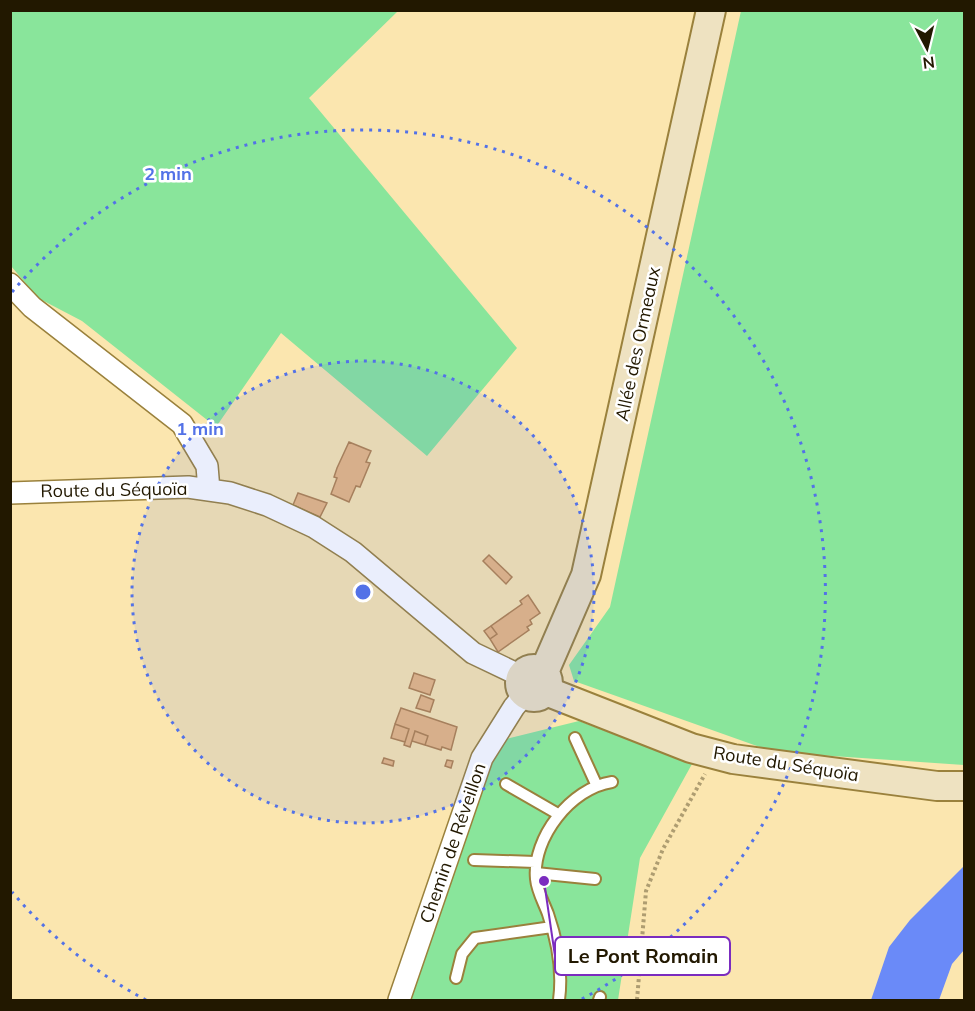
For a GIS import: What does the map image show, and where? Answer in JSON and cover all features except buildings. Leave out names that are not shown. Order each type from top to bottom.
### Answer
[{"type":"street","name":"Allée des Ormeaux","points":[[534,683],[586,575],[711,10]]},
{"type":"street","points":[[10,284],[32,307],[182,424],[207,466],[209,490]]},
{"type":"street","name":"Route du Séquoïa","points":[[10,493],[188,487],[230,493],[267,505],[314,526],[353,552],[473,653],[534,683],[691,748],[771,765],[937,786],[964,786]]},
{"type":"street","name":"Chemin de Réveillon","points":[[399,1000],[482,758],[534,683]]},
{"type":"lane","points":[[575,738],[596,784]]},
{"type":"lane","points":[[559,1000],[562,978],[558,946],[536,882],[535,867],[558,814],[596,784],[612,782]]},
{"type":"lane","points":[[506,784],[558,814]]},
{"type":"lane","points":[[474,861],[535,867],[595,879]]},
{"type":"lane","points":[[456,978],[462,954],[475,938],[552,927]]},
{"type":"lane","points":[[558,946],[613,943]]},
{"type":"path","points":[[637,1000],[646,891],[663,849],[715,754]]},
{"type":"green space","points":[[10,11],[398,11],[309,98],[517,348],[427,456],[281,333],[216,427],[82,321],[38,298],[11,266]]},
{"type":"green space","points":[[741,11],[964,11],[964,765],[774,752],[574,681],[569,665],[610,607]]},
{"type":"green space","points":[[579,721],[692,764],[640,858],[618,1000],[410,1000],[498,741]]},
{"type":"water","points":[[964,866],[964,950],[952,964],[939,1000],[871,1000],[889,947],[910,920]]},
{"type":"place","name":"Le Pont Romain","points":[[544,881]]}]
